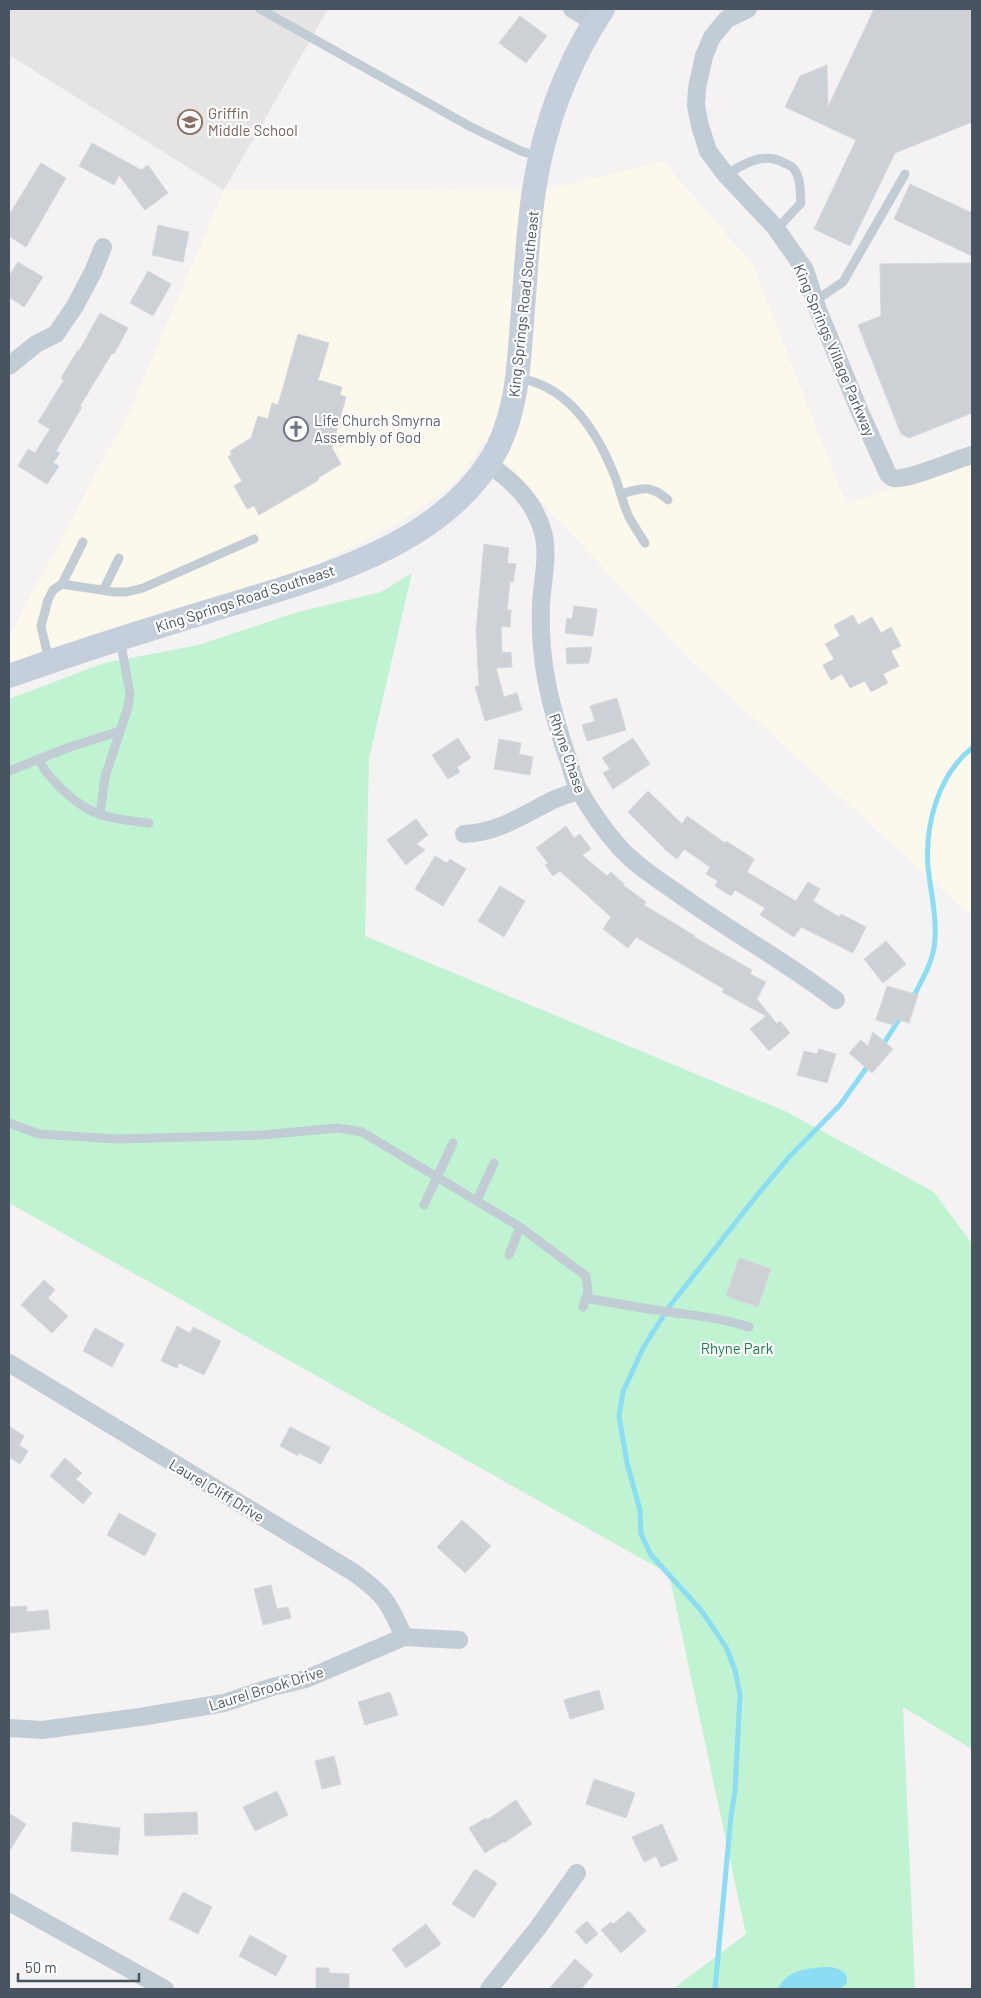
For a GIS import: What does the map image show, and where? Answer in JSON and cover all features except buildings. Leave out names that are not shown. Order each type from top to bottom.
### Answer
[{"type":"street","points":[[572,9],[598,15]]},
{"type":"street","name":"King Springs Village Parkway","points":[[748,9],[728,19],[712,37],[704,56],[697,88],[696,106],[708,151],[726,176],[777,229],[805,270],[815,301],[860,412],[891,478],[910,476],[972,454]]},
{"type":"street","name":"King Springs Road Southeast","points":[[9,676],[301,582],[393,545],[452,507],[472,487],[488,464],[505,431],[511,413],[518,378],[531,222],[540,157],[565,80],[598,15]]},
{"type":"street","points":[[9,366],[36,344],[56,334],[80,297],[103,247]]},
{"type":"street","name":"Rhyne Chase","points":[[488,464],[519,489],[532,504],[545,539],[541,605],[542,658],[551,703],[579,790],[620,848],[654,877],[718,922],[799,972],[836,1000]]},
{"type":"street","points":[[464,834],[479,834],[500,827],[551,801],[579,790]]},
{"type":"street","name":"Laurel Cliff Drive","points":[[9,1363],[353,1572],[376,1588],[385,1598],[404,1637]]},
{"type":"street","name":"Laurel Brook Drive","points":[[9,1728],[42,1730],[140,1717],[224,1703],[272,1687],[306,1679],[404,1637],[459,1640]]},
{"type":"street","points":[[490,1989],[537,1930],[577,1873]]},
{"type":"street","points":[[9,1902],[165,1989]]},
{"type":"lane","points":[[260,9],[471,127],[514,148],[540,157]]},
{"type":"lane","points":[[726,176],[743,164],[762,158],[778,159],[793,168],[800,184],[801,203],[777,229]]},
{"type":"lane","points":[[815,301],[843,282],[905,174]]},
{"type":"lane","points":[[518,378],[530,380],[550,389],[570,403],[591,427],[614,476],[628,516],[645,543]]},
{"type":"lane","points":[[620,494],[644,488],[652,489],[668,500]]},
{"type":"lane","points":[[62,584],[114,592],[127,592],[143,588],[254,539]]},
{"type":"lane","points":[[50,662],[41,626],[48,600],[52,590],[62,584],[83,542]]},
{"type":"lane","points":[[104,589],[119,558]]},
{"type":"lane","points":[[100,815],[105,777],[130,694],[120,639]]},
{"type":"lane","points":[[9,771],[120,731]]},
{"type":"lane","points":[[38,760],[46,773],[84,807],[100,815],[149,823]]},
{"type":"lane","points":[[9,1123],[39,1134],[116,1139],[262,1134],[338,1128],[362,1132],[520,1227],[586,1276],[588,1291],[584,1303],[707,1316],[749,1327]]},
{"type":"lane","points":[[424,1205],[453,1143]]},
{"type":"lane","points":[[477,1200],[494,1164]]},
{"type":"lane","points":[[509,1255],[520,1227]]},
{"type":"shaded area","name":"Griffin Middle School","points":[[9,9],[328,9],[224,190],[9,55]]},
{"type":"shaded area","points":[[663,161],[753,265],[846,504],[972,462],[972,917],[688,658],[484,441],[456,482],[407,518],[296,576],[9,672],[9,637],[131,408],[224,190],[549,189]]},
{"type":"green space","name":"Rhyne Park","points":[[412,573],[369,758],[365,936],[787,1112],[934,1192],[972,1244],[972,1749],[903,1707],[915,1989],[673,1989],[746,1934],[669,1574],[9,1203],[9,699],[104,663],[199,645],[298,612],[381,592]]},
{"type":"water","points":[[831,1967],[845,1973],[847,1983],[840,1989],[778,1989],[782,1982],[794,1973],[808,1969]]},
{"type":"waterway","points":[[912,999],[927,970],[934,947],[935,920],[928,866],[929,834],[932,818],[942,786],[960,759],[972,748]]},
{"type":"waterway","points":[[882,1046],[902,1015]]},
{"type":"waterway","points":[[715,1989],[735,1791],[740,1695],[735,1670],[727,1649],[700,1609],[651,1555],[641,1534],[640,1510],[627,1463],[619,1416],[623,1392],[643,1348],[669,1307],[790,1156],[840,1105],[870,1063]]},
{"type":"place","name":"Griffin Middle School","points":[[190,122]]},
{"type":"place","name":"Life Church Smyrna Assembly of God","points":[[296,429]]}]
